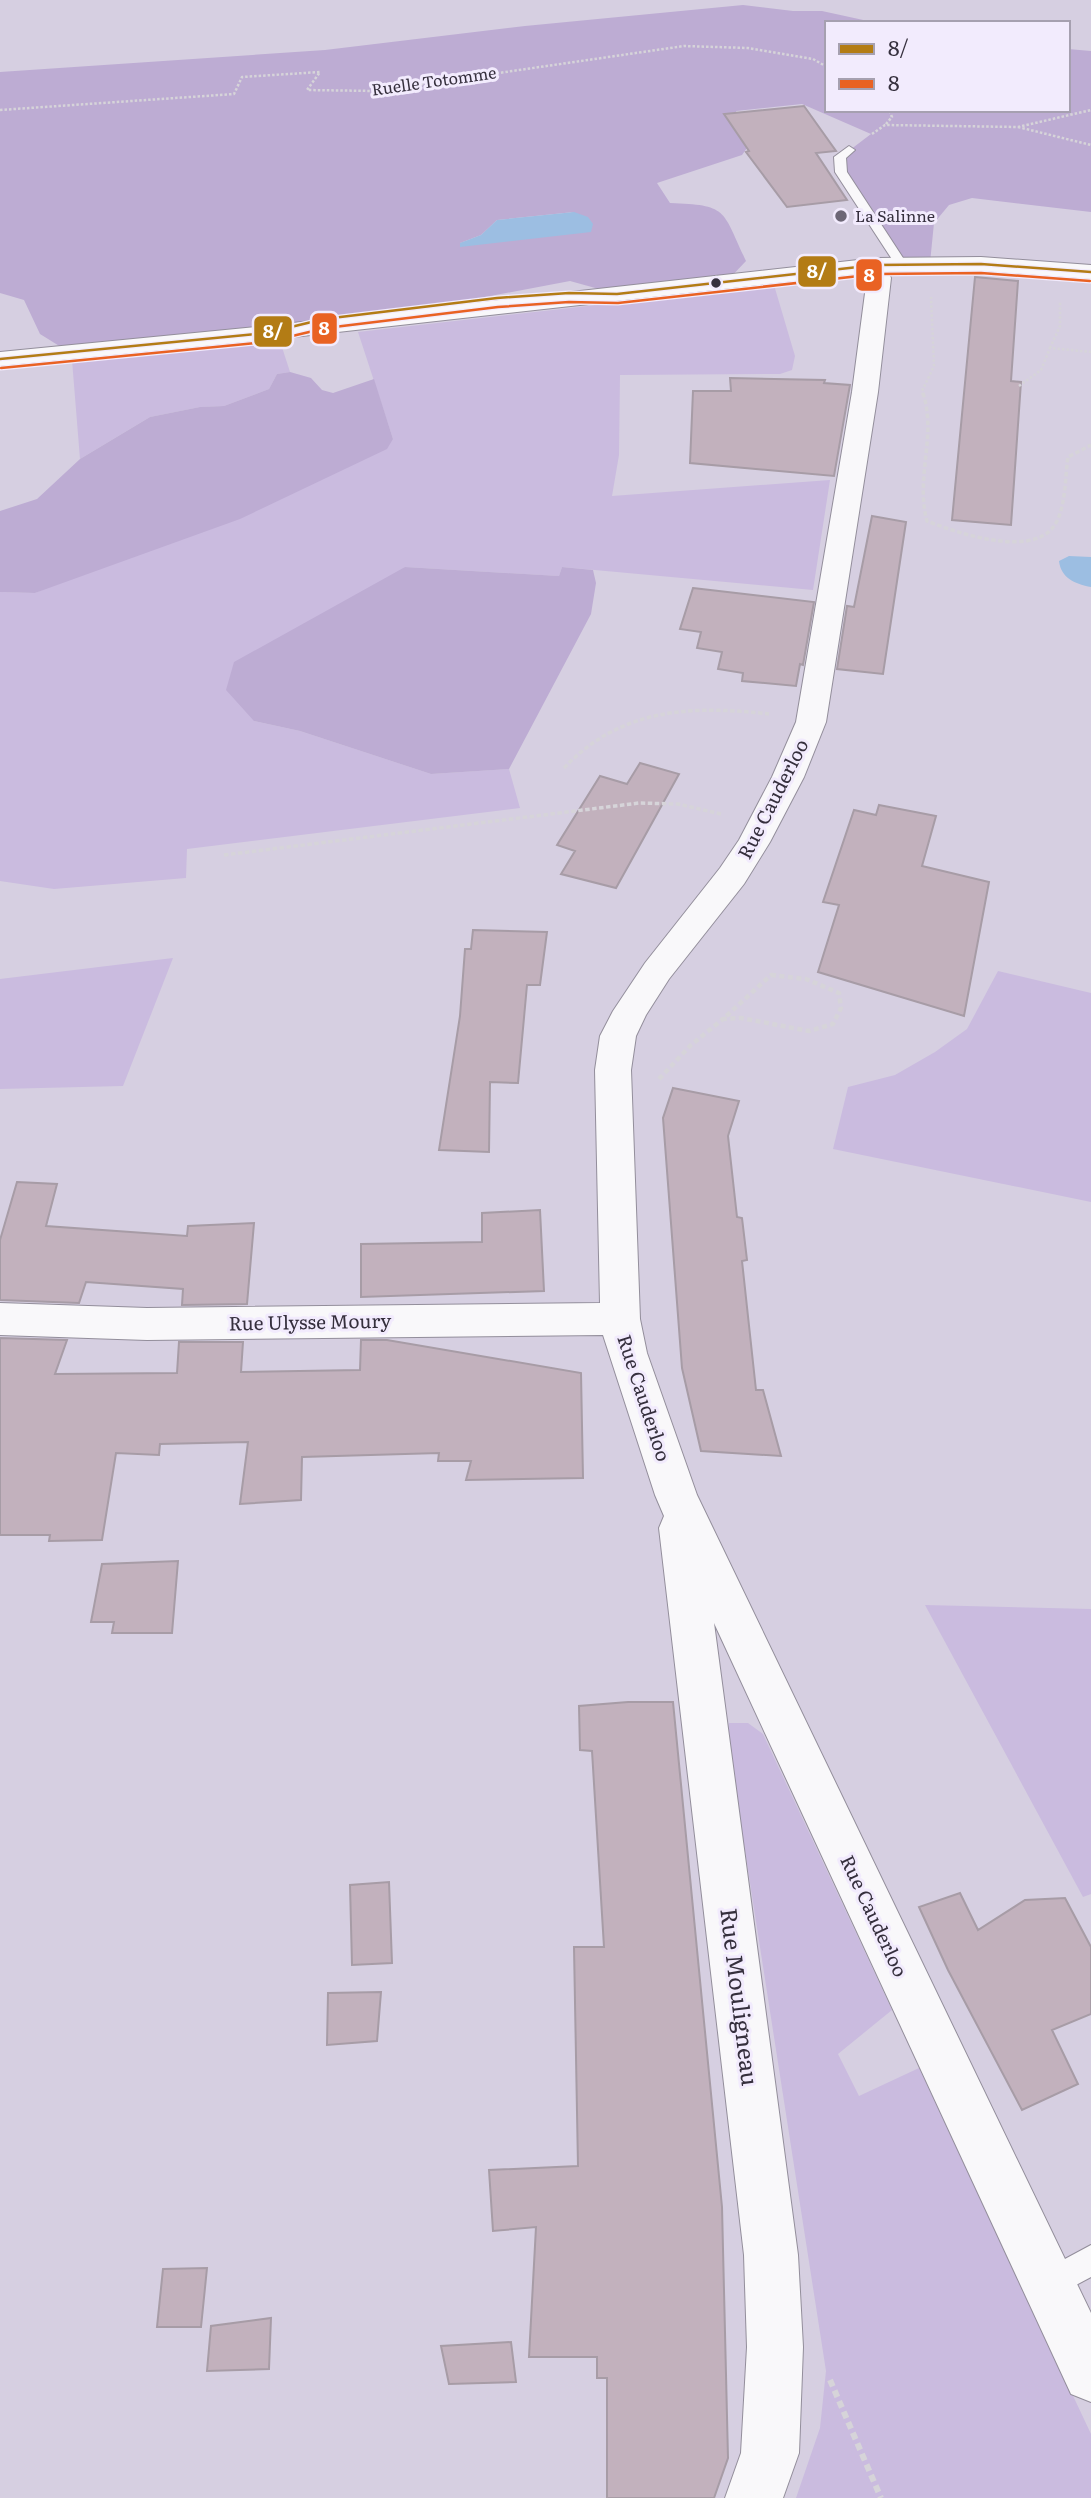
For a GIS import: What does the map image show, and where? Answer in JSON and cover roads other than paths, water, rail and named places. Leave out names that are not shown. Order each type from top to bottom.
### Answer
[{"type":"street","points":[[0,359],[266,333],[888,265],[930,263],[1091,272]]},
{"type":"street","name":"Rue Cauderloo","points":[[888,265],[879,278],[865,392],[811,722],[788,776],[732,876],[657,971],[630,1011],[618,1036],[613,1070],[617,1136],[620,1319],[627,1353],[676,1494],[1091,2374]]},
{"type":"street","name":"Rue Ulysse Moury","points":[[0,1319],[147,1324],[620,1319]]},
{"type":"street","name":"Rue Mouligneau","points":[[676,1494],[771,2255],[775,2347],[770,2453],[754,2498]]},
{"type":"lane","points":[[849,150],[840,157],[841,172],[888,265]]},
{"type":"lane","points":[[1048,2285],[1091,2260]]},
{"type":"water","points":[[574,212],[588,217],[593,224],[591,232],[460,247],[460,243],[481,235],[497,220]]},
{"type":"water","points":[[1069,556],[1091,557],[1091,587],[1074,582],[1063,572],[1059,561]]},
{"type":"place","name":"La Salinne","points":[[841,216]]}]
